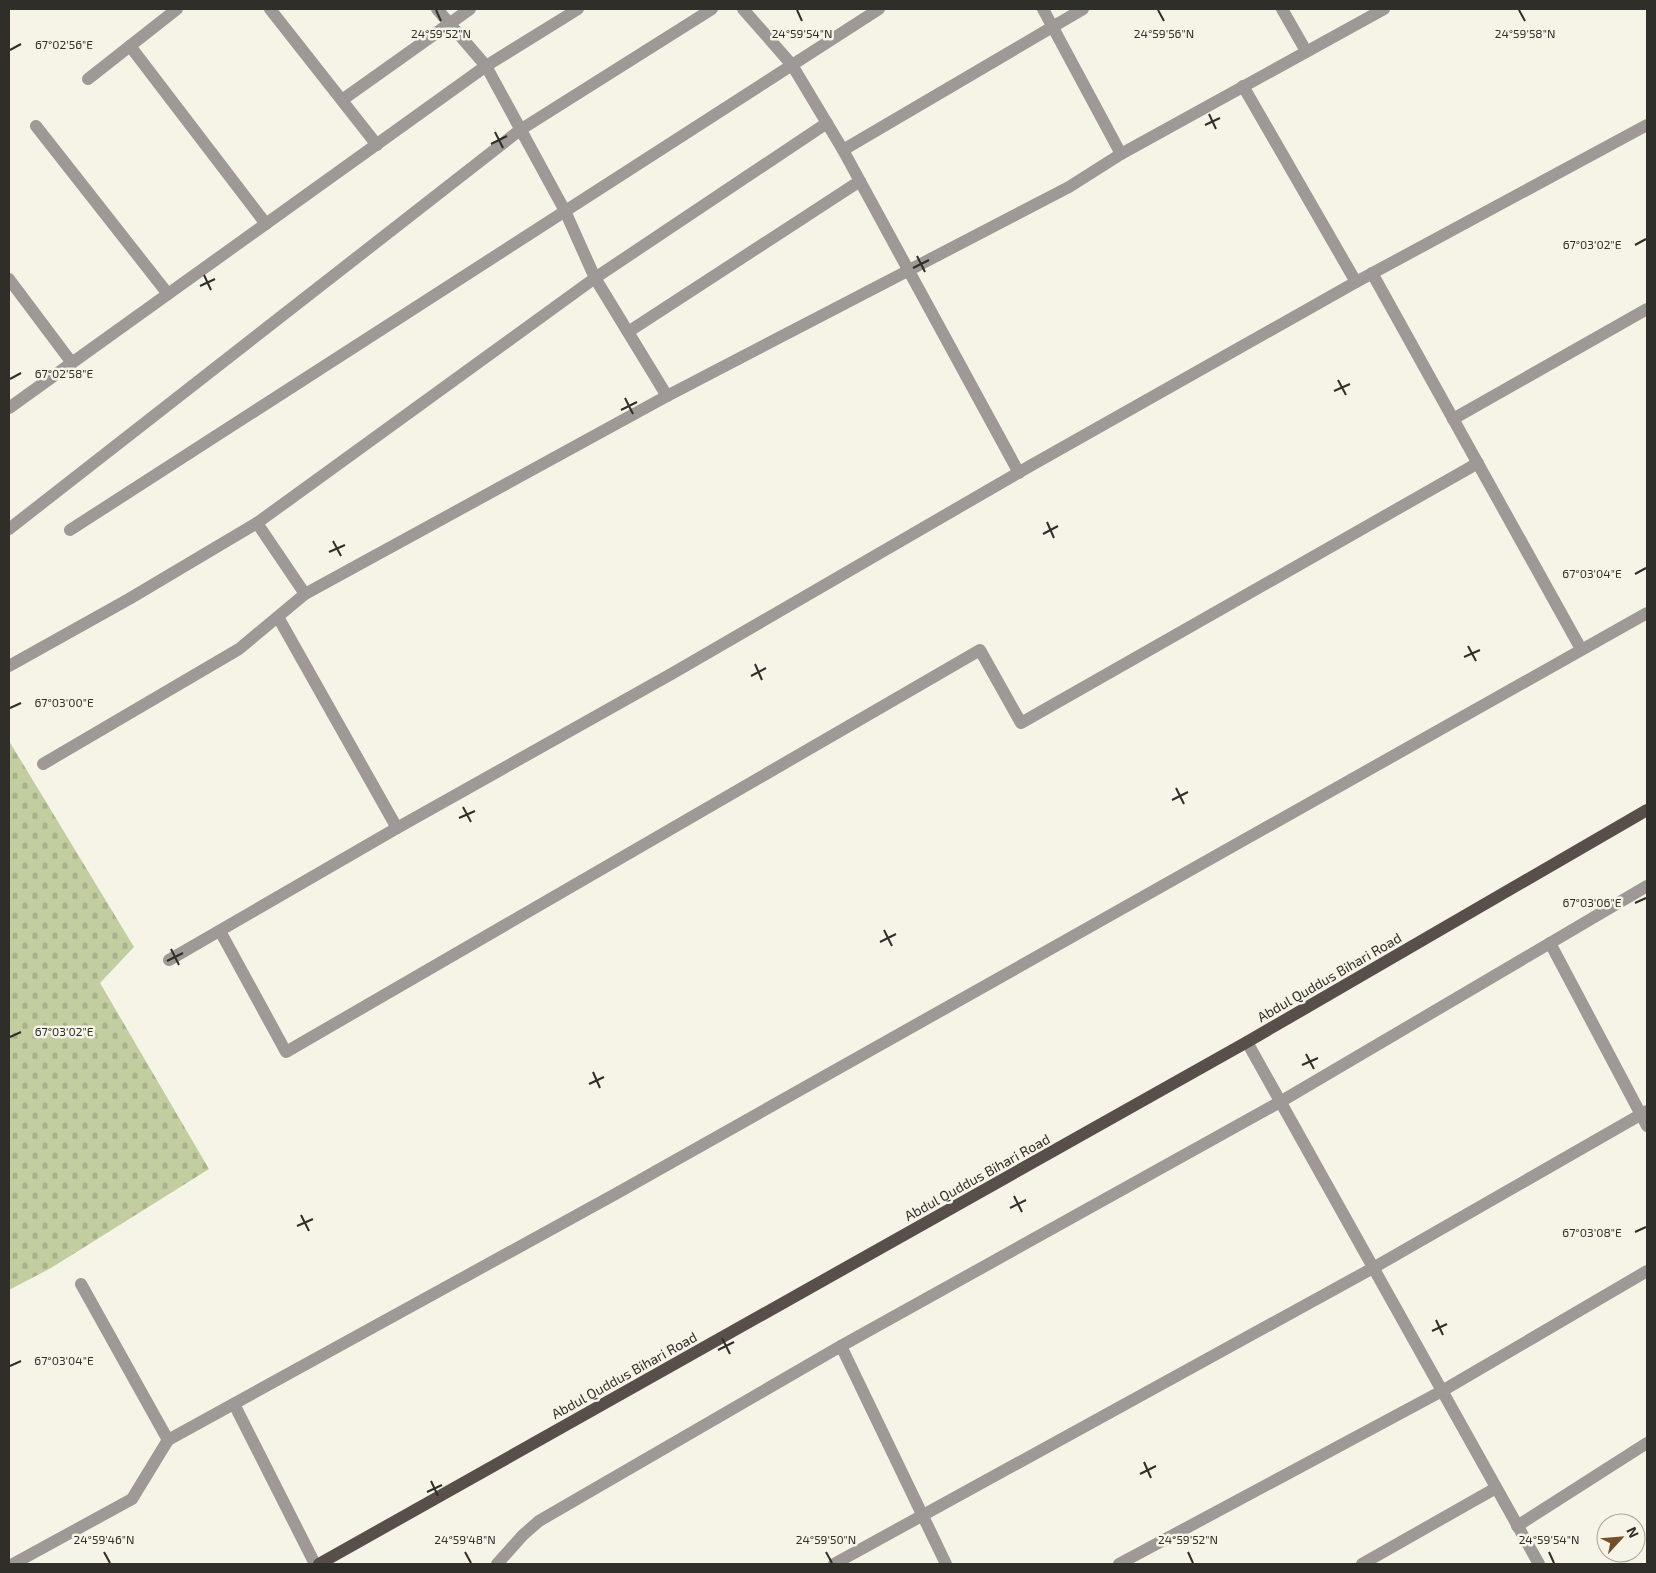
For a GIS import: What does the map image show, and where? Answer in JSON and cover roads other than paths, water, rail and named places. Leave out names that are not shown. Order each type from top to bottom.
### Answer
[{"type":"main road","name":"Abdul Quddus Bihari Road","points":[[317,1564],[1247,1042],[1647,810]]},
{"type":"street","points":[[88,79],[177,9]]},
{"type":"street","points":[[270,9],[377,145]]},
{"type":"street","points":[[437,9],[486,66],[564,211],[595,278],[668,396]]},
{"type":"street","points":[[342,100],[470,9]]},
{"type":"street","points":[[9,408],[486,66],[578,9]]},
{"type":"street","points":[[9,529],[520,130],[712,9]]},
{"type":"street","points":[[743,9],[792,65],[827,123],[1019,473]]},
{"type":"street","points":[[70,530],[879,9]]},
{"type":"street","points":[[1043,9],[1121,154]]},
{"type":"street","points":[[843,150],[1082,9]]},
{"type":"street","points":[[1282,9],[1306,52]]},
{"type":"street","points":[[43,764],[239,649],[305,594],[668,396],[1069,187],[1121,154],[1384,9]]},
{"type":"street","points":[[130,46],[266,224]]},
{"type":"street","points":[[1243,86],[1356,282]]},
{"type":"street","points":[[9,666],[129,599],[258,523],[595,278],[827,123]]},
{"type":"street","points":[[169,960],[397,828],[673,673],[1019,473],[1356,282],[1647,125]]},
{"type":"street","points":[[36,126],[168,294]]},
{"type":"street","points":[[628,332],[860,181]]},
{"type":"street","points":[[1372,274],[1581,648]]},
{"type":"street","points":[[9,279],[72,363]]},
{"type":"street","points":[[1453,419],[1647,309]]},
{"type":"street","points":[[220,930],[286,1052],[980,650],[1021,723],[1478,463]]},
{"type":"street","points":[[258,523],[305,594]]},
{"type":"street","points":[[13,1564],[132,1499],[168,1440],[619,1192],[1581,648],[1647,613]]},
{"type":"street","points":[[278,617],[397,828]]},
{"type":"street","points":[[497,1564],[539,1521],[840,1346],[1280,1102],[1647,886]]},
{"type":"street","points":[[1550,943],[1644,1112],[1647,1126]]},
{"type":"street","points":[[1247,1042],[1539,1564]]},
{"type":"street","points":[[834,1564],[1373,1268],[1644,1112]]},
{"type":"street","points":[[1119,1564],[1442,1391],[1647,1271]]},
{"type":"street","points":[[81,1284],[168,1440]]},
{"type":"street","points":[[840,1346],[946,1564]]},
{"type":"street","points":[[234,1404],[317,1564]]},
{"type":"street","points":[[1517,1526],[1647,1443]]},
{"type":"street","points":[[1362,1564],[1496,1488]]}]
